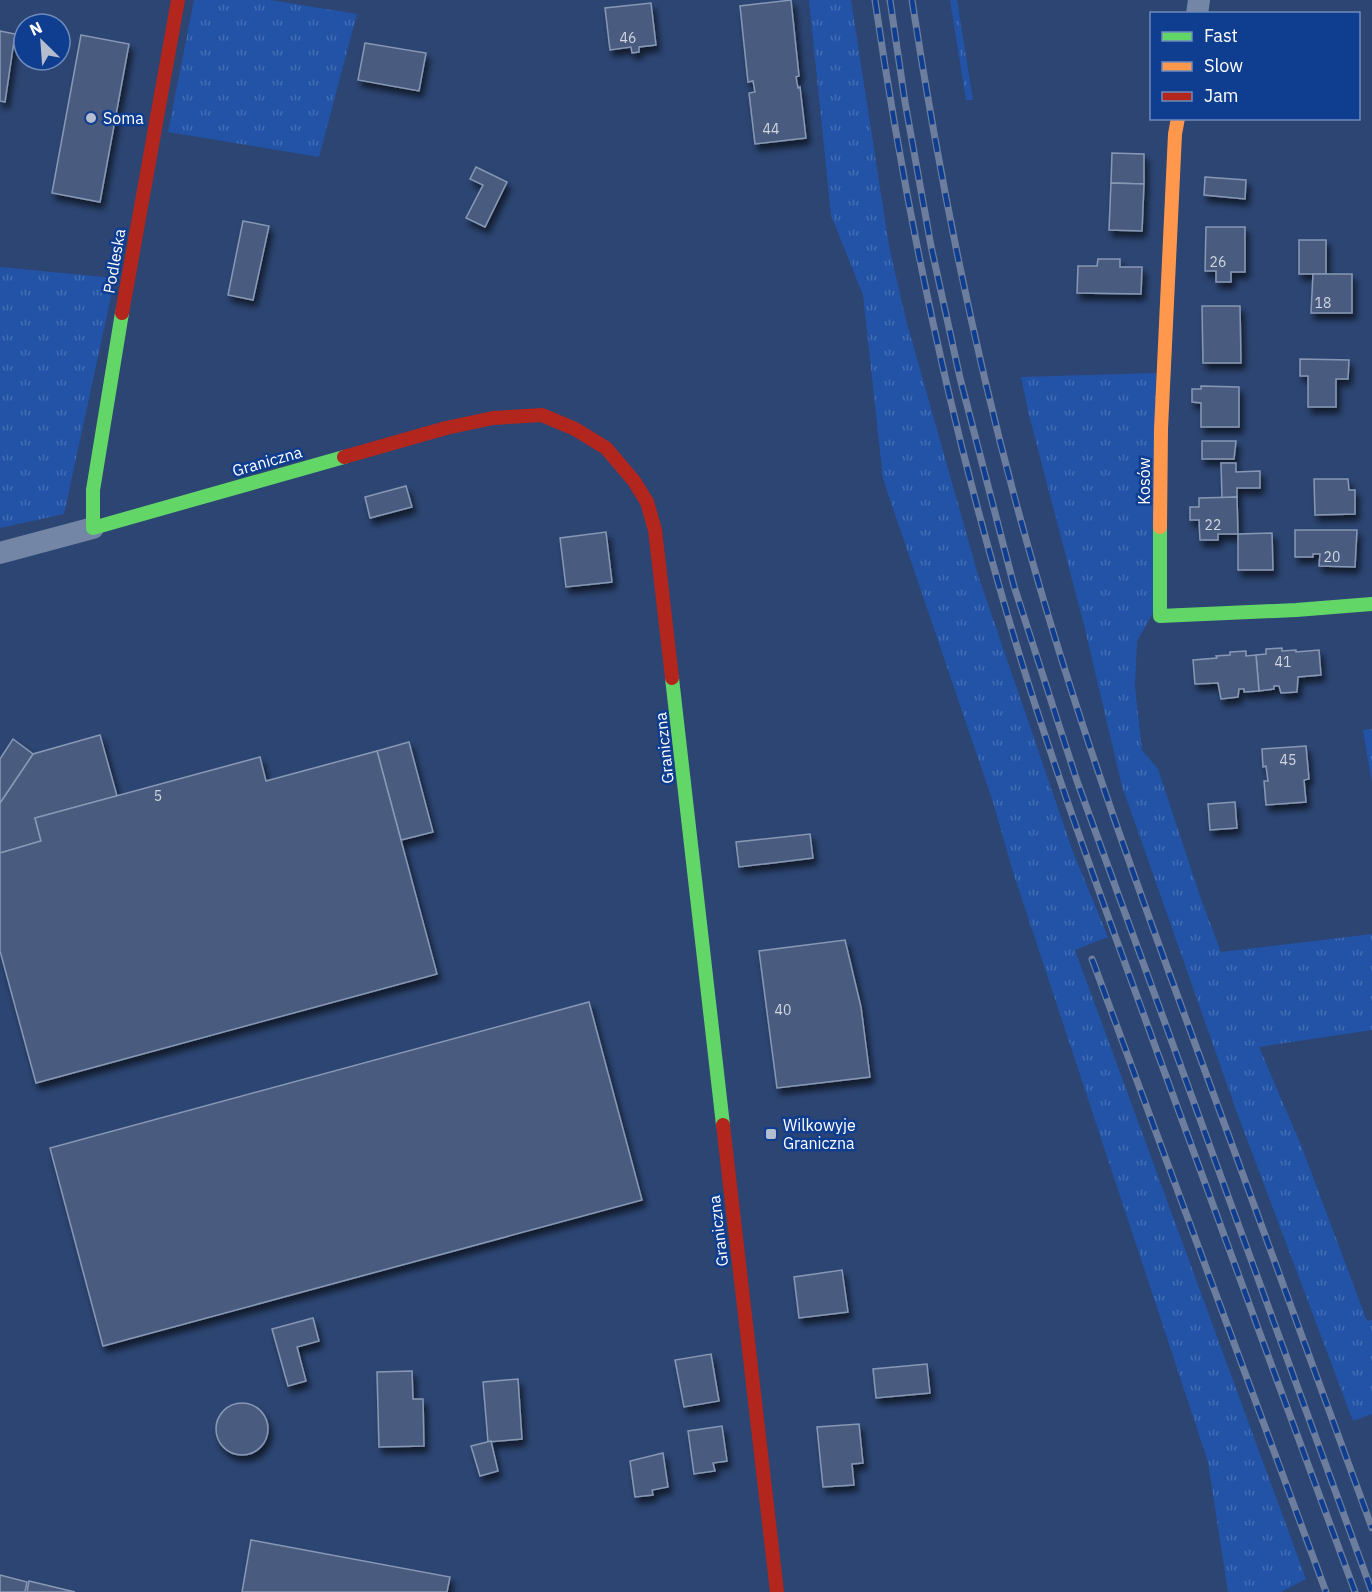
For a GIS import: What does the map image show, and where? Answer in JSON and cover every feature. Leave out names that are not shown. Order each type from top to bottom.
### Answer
[{"type":"street","name":"Podleska","points":[[93,528],[93,490],[134,240],[178,0]]},
{"type":"street","name":"Kosów","points":[[1178,120],[1175,134],[1161,429],[1160,616],[1372,604]]},
{"type":"street","name":"Graniczna","points":[[93,528],[446,428],[493,418],[542,415],[575,429],[606,448],[634,481],[647,502],[656,541],[777,1592]]},
{"type":"street","points":[[0,554],[93,528]]},
{"type":"green space","points":[[194,0],[270,0],[357,14],[319,157],[168,132]]},
{"type":"green space","points":[[809,0],[851,0],[889,246],[905,316],[978,575],[1073,852],[1108,937],[1075,950],[1306,1579],[1281,1592],[1228,1592],[1208,1462],[1013,872],[993,802],[883,479],[863,295],[831,215]]},
{"type":"green space","points":[[950,0],[957,0],[973,100],[966,100]]},
{"type":"green space","points":[[0,267],[115,278],[64,514],[0,528]]},
{"type":"green space","points":[[1156,373],[1153,613],[1137,641],[1135,687],[1142,750],[1158,769],[1221,952],[1372,934],[1372,1030],[1259,1047],[1301,1145],[1367,1321],[1372,1320],[1372,1414],[1353,1421],[1236,1110],[1122,786],[1021,377]]},
{"type":"green space","points":[[1372,729],[1372,783],[1363,730]]},
{"type":"building","points":[[791,0],[799,76],[796,77],[798,88],[800,87],[806,138],[755,144],[749,93],[755,92],[753,81],[748,82],[740,6]]},
{"type":"building","points":[[651,3],[656,45],[639,47],[639,52],[632,53],[631,47],[610,50],[605,8]]},
{"type":"building","points":[[0,31],[12,33],[12,54],[5,102],[0,101]]},
{"type":"building","name":"Soma","points":[[81,35],[129,44],[100,202],[52,193]]},
{"type":"building","points":[[365,43],[426,53],[419,91],[358,80]]},
{"type":"building","points":[[1112,153],[1144,154],[1144,184],[1111,183]]},
{"type":"building","points":[[476,167],[507,182],[485,227],[466,218],[483,185],[470,179]]},
{"type":"building","points":[[1205,177],[1246,180],[1245,199],[1204,195]]},
{"type":"building","points":[[1111,183],[1144,184],[1142,231],[1109,230]]},
{"type":"building","points":[[243,221],[269,226],[253,300],[228,295]]},
{"type":"building","points":[[1206,227],[1245,227],[1245,272],[1231,272],[1231,282],[1216,282],[1216,271],[1205,271]]},
{"type":"building","points":[[1299,240],[1326,240],[1326,274],[1299,274]]},
{"type":"building","points":[[1098,259],[1120,259],[1120,267],[1142,267],[1141,294],[1077,293],[1078,266],[1097,266]]},
{"type":"building","points":[[1313,274],[1352,274],[1352,313],[1311,313]]},
{"type":"building","points":[[1202,306],[1240,306],[1241,363],[1203,363]]},
{"type":"building","points":[[1300,359],[1349,360],[1348,379],[1336,379],[1336,407],[1308,407],[1308,376],[1300,376]]},
{"type":"building","points":[[1201,386],[1239,387],[1239,427],[1201,427],[1201,403],[1192,402],[1192,389],[1201,389]]},
{"type":"building","points":[[1202,441],[1236,441],[1234,459],[1202,459]]},
{"type":"building","points":[[1221,463],[1236,463],[1236,472],[1260,471],[1260,488],[1237,488],[1237,497],[1222,498]]},
{"type":"building","points":[[1314,479],[1348,479],[1349,490],[1355,490],[1355,514],[1315,515]]},
{"type":"building","points":[[406,486],[412,507],[370,518],[365,497]]},
{"type":"building","points":[[1237,497],[1238,534],[1218,534],[1218,540],[1200,540],[1199,520],[1190,520],[1190,507],[1199,507],[1199,498]]},
{"type":"building","points":[[1295,530],[1357,530],[1355,567],[1319,566],[1320,554],[1313,554],[1313,557],[1295,557]]},
{"type":"building","points":[[606,532],[612,582],[566,587],[560,538]]},
{"type":"building","points":[[1272,533],[1273,570],[1238,570],[1238,534]]},
{"type":"building","points":[[1282,648],[1282,651],[1296,650],[1296,652],[1319,650],[1321,675],[1298,677],[1297,692],[1281,693],[1279,686],[1259,691],[1256,655],[1266,654],[1266,649]]},
{"type":"building","points":[[1246,651],[1246,656],[1256,655],[1259,691],[1244,692],[1244,689],[1239,689],[1238,697],[1221,699],[1218,683],[1195,684],[1193,660],[1217,658],[1216,656],[1230,655],[1230,652]]},
{"type":"building","points":[[100,735],[117,796],[35,818],[41,841],[0,853],[0,803],[33,754]]},
{"type":"building","points":[[13,739],[33,754],[0,803],[0,759]]},
{"type":"building","points":[[409,742],[433,832],[401,840],[377,751]]},
{"type":"building","points":[[1306,746],[1309,779],[1304,780],[1306,802],[1266,805],[1264,781],[1268,781],[1266,766],[1263,767],[1262,749]]},
{"type":"building","points":[[377,751],[437,974],[36,1083],[0,951],[0,853],[41,841],[35,818],[260,757],[266,781]]},
{"type":"building","points":[[1235,802],[1237,828],[1210,830],[1208,804]]},
{"type":"building","points":[[810,834],[813,858],[739,867],[736,842]]},
{"type":"building","points":[[845,940],[861,1007],[870,1077],[777,1088],[759,951]]},
{"type":"building","points":[[589,1002],[642,1200],[103,1346],[50,1148]]},
{"type":"building","points":[[842,1270],[848,1312],[799,1318],[794,1277]]},
{"type":"building","points":[[313,1318],[319,1341],[297,1347],[306,1381],[288,1386],[272,1329]]},
{"type":"building","points":[[711,1354],[719,1401],[684,1407],[675,1360]]},
{"type":"building","points":[[927,1364],[930,1393],[876,1398],[873,1369]]},
{"type":"building","points":[[412,1371],[413,1399],[423,1399],[424,1446],[379,1447],[377,1372]]},
{"type":"building","points":[[518,1379],[522,1439],[488,1442],[483,1382]]},
{"type":"building","points":[[242,1403],[252,1405],[260,1411],[266,1419],[268,1429],[266,1439],[260,1447],[252,1453],[242,1455],[232,1453],[224,1447],[218,1439],[216,1429],[218,1419],[224,1411],[232,1405]]},
{"type":"building","points":[[859,1424],[863,1463],[852,1464],[854,1485],[823,1487],[817,1427]]},
{"type":"building","points":[[722,1426],[727,1461],[713,1463],[715,1471],[694,1474],[688,1431]]},
{"type":"building","points":[[491,1441],[498,1471],[480,1476],[471,1446]]},
{"type":"building","points":[[663,1453],[668,1487],[652,1490],[653,1495],[635,1497],[630,1461]]},
{"type":"building","points":[[251,1540],[450,1577],[447,1592],[242,1592]]},
{"type":"building","points":[[0,1575],[27,1582],[25,1592],[0,1592]]},
{"type":"building","points":[[29,1581],[75,1592],[27,1592]]},
{"type":"railway","points":[[875,0],[886,75],[927,297],[961,444],[1017,648],[1096,883],[1355,1592]]},
{"type":"railway","points":[[890,0],[905,102],[931,246],[960,378],[1014,586],[1077,781],[1372,1592]]},
{"type":"railway","points":[[912,0],[936,147],[981,365],[1018,509],[1056,642],[1136,882],[1372,1528]]},
{"type":"railway","points":[[1092,959],[1326,1592]]},
{"type":"traffic: fast","points":[[122,313],[93,490],[93,528],[344,457]]},
{"type":"traffic: fast","points":[[1160,527],[1160,616],[1372,604]]},
{"type":"traffic: fast","points":[[672,678],[723,1125]]},
{"type":"traffic: slow","points":[[1160,527],[1161,429],[1175,134],[1178,120]]},
{"type":"traffic: jam","points":[[122,313],[178,0]]},
{"type":"traffic: jam","points":[[344,457],[446,428],[493,418],[542,415],[575,429],[606,448],[634,481],[647,502],[655,530],[672,678]]},
{"type":"traffic: jam","points":[[723,1125],[777,1592]]},
{"type":"place","name":"Soma","points":[[91,118]]},
{"type":"place","name":"Wilkowyje Graniczna","points":[[771,1134]]}]
